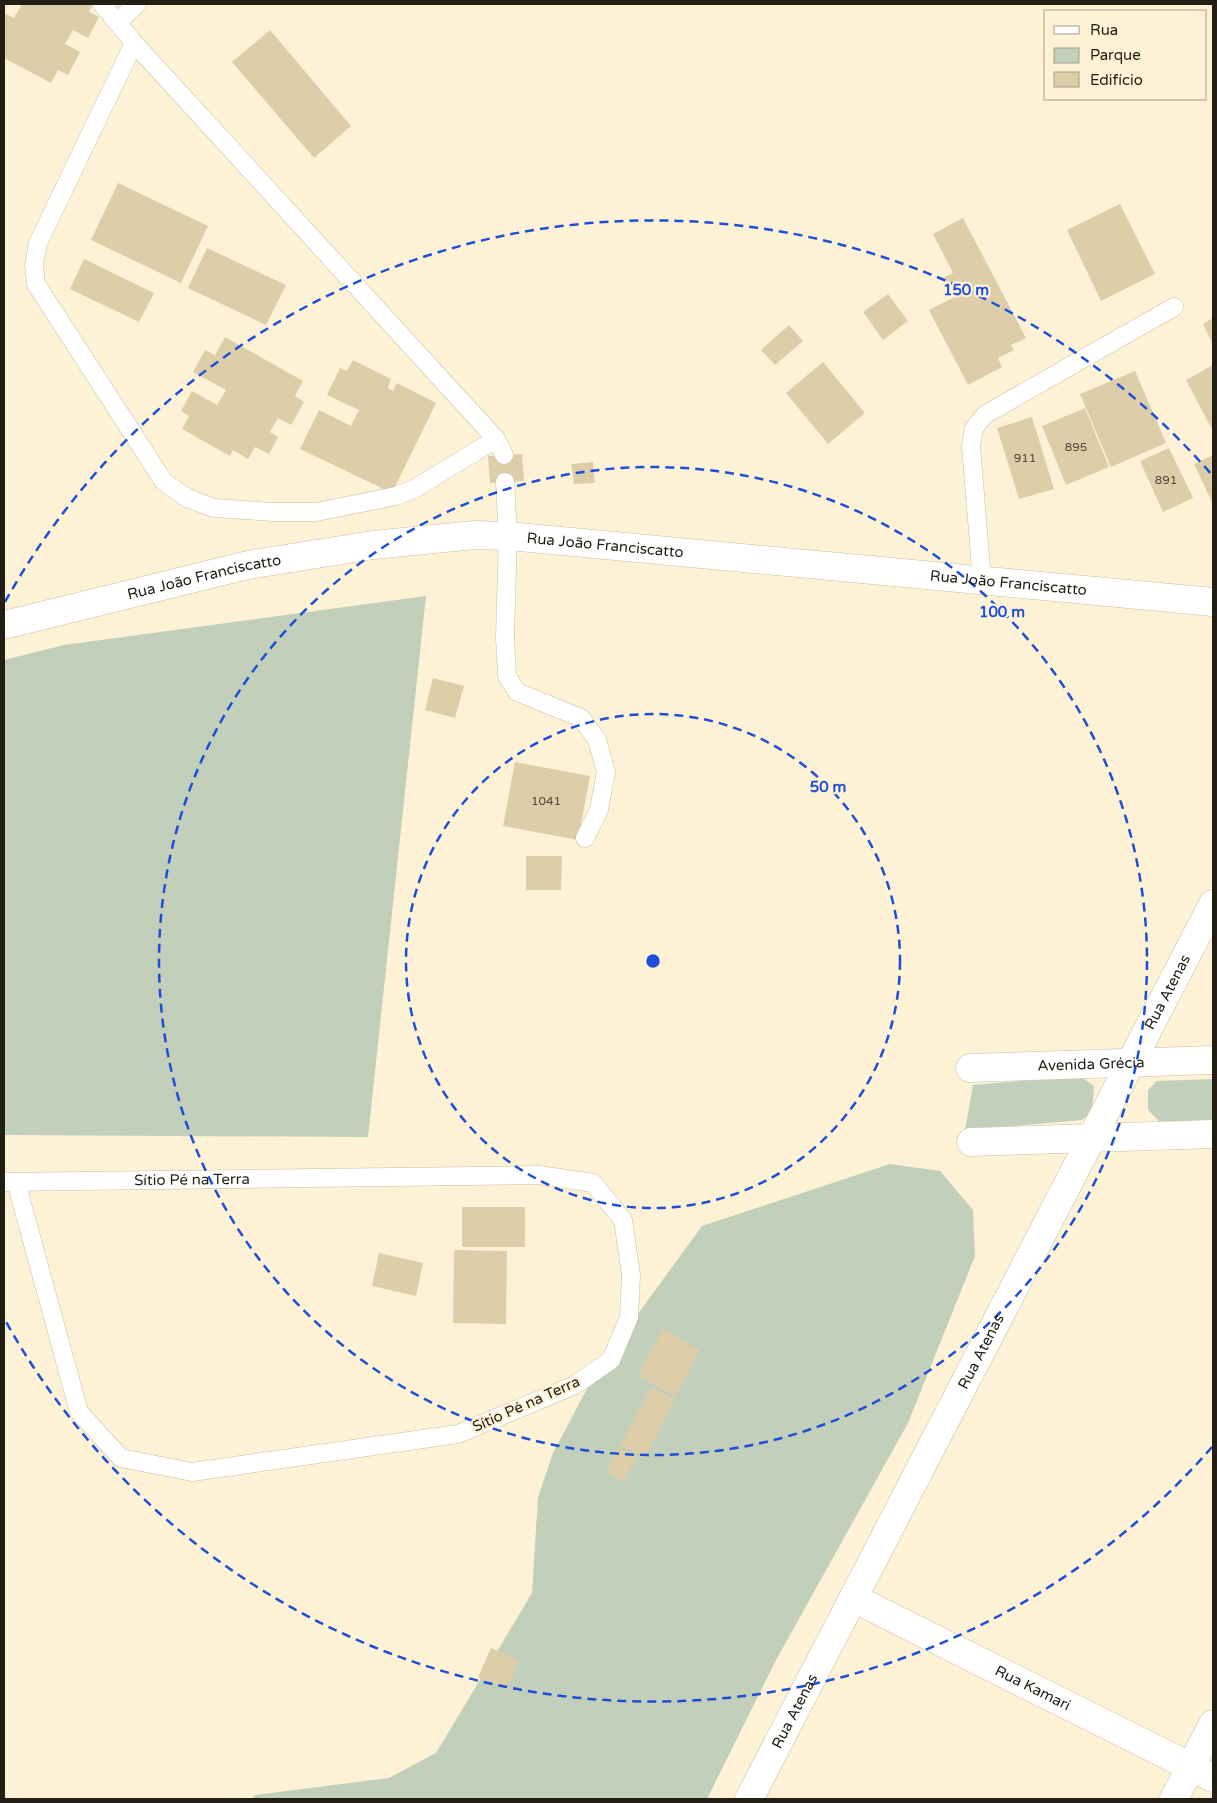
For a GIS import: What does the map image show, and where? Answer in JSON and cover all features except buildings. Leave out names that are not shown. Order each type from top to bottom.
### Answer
[{"type":"street","name":"Rua João Franciscatto","points":[[4,625],[248,565],[373,545],[475,535],[508,536],[1213,602]]},
{"type":"street","name":"Rua Atenas","points":[[749,1799],[1213,904]]},
{"type":"street","name":"Avenida Grécia","points":[[970,1068],[1213,1060]]},
{"type":"street","points":[[970,1142],[1213,1134]]},
{"type":"street","name":"Rua Kamari","points":[[853,1598],[1202,1772]]},
{"type":"street","points":[[1174,1799],[1202,1772],[1213,1724]]},
{"type":"lane","points":[[102,4],[134,44],[496,439],[504,455]]},
{"type":"lane","points":[[117,22],[137,4]]},
{"type":"lane","points":[[134,44],[38,243],[34,266],[36,284],[164,482],[187,498],[214,508],[273,512],[316,512],[396,496],[414,489],[496,439]]},
{"type":"lane","points":[[982,580],[972,446],[974,428],[986,414],[1174,307]]},
{"type":"lane","points":[[505,482],[508,536],[505,637],[507,676],[517,692],[581,718],[597,740],[606,772],[599,810],[585,838]]},
{"type":"lane","name":"Sítio Pé na Terra","points":[[539,1175],[593,1184],[622,1220],[631,1275],[629,1317],[611,1360],[575,1385],[458,1434],[192,1472],[121,1458],[79,1412],[10,1182],[539,1175]]},
{"type":"green space","points":[[426,596],[368,1137],[4,1135],[4,660],[64,645]]},
{"type":"green space","points":[[1080,1076],[1094,1086],[1092,1112],[1082,1120],[965,1130],[973,1085]]},
{"type":"green space","points":[[1213,1079],[1213,1122],[1161,1123],[1148,1110],[1148,1090],[1157,1081]]},
{"type":"green space","points":[[890,1164],[940,1171],[973,1210],[975,1256],[908,1423],[776,1660],[707,1799],[251,1799],[255,1795],[389,1778],[436,1753],[532,1593],[538,1497],[553,1453],[597,1370],[702,1226]]}]
